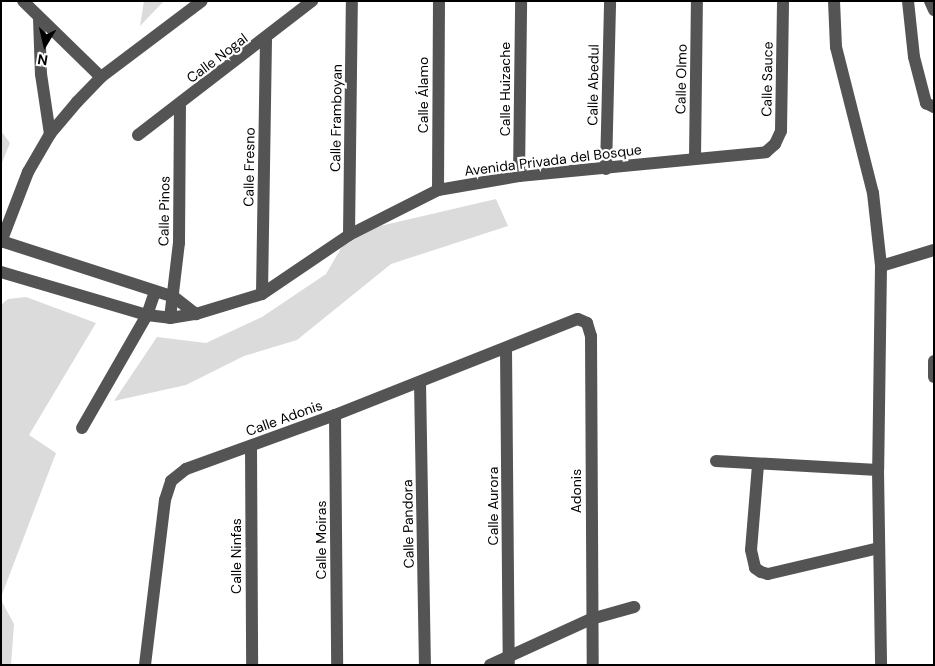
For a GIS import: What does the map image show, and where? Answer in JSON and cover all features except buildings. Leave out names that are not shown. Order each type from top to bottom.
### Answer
[{"type":"street","points":[[23,1],[101,77]]},
{"type":"street","points":[[196,314],[174,297],[1,242],[28,172],[50,134],[101,77],[202,1]]},
{"type":"street","name":"Calle Nogal","points":[[138,135],[266,40],[312,1]]},
{"type":"street","name":"Calle Framboyan","points":[[349,236],[352,1]]},
{"type":"street","name":"Calle Álamo","points":[[438,190],[439,1]]},
{"type":"street","name":"Calle Huizache","points":[[519,176],[521,1]]},
{"type":"street","name":"Calle Abedul","points":[[606,169],[610,1]]},
{"type":"street","name":"Calle Olmo","points":[[695,158],[696,1]]},
{"type":"street","name":"Calle Sauce","points":[[766,152],[776,144],[781,131],[783,1]]},
{"type":"street","points":[[834,1],[836,47],[873,193],[881,266],[878,470],[881,665]]},
{"type":"street","points":[[908,1],[911,40],[930,105]]},
{"type":"street","points":[[930,1],[934,10]]},
{"type":"street","points":[[39,18],[41,74],[50,134]]},
{"type":"street","name":"Calle Fresno","points":[[262,294],[266,40]]},
{"type":"street","name":"Calle Pinos","points":[[170,318],[180,243],[180,104]]},
{"type":"street","name":"Avenida Privada del Bosque","points":[[1,272],[147,315],[170,318],[196,314],[262,294],[349,236],[438,190],[519,176],[766,152]]},
{"type":"street","points":[[881,266],[934,250]]},
{"type":"street","points":[[82,428],[147,315],[155,292]]},
{"type":"street","name":"Calle Adonis","points":[[145,665],[165,500],[172,481],[186,469],[335,415],[506,348],[566,322],[582,320]]},
{"type":"street","name":"Adonis","points":[[582,320],[590,328],[591,336],[591,619],[593,665]]},
{"type":"street","name":"Calle Aurora","points":[[506,348],[509,660]]},
{"type":"street","points":[[934,362],[934,377]]},
{"type":"street","name":"Calle Pandora","points":[[420,382],[425,665]]},
{"type":"street","name":"Calle Moiras","points":[[335,415],[337,665]]},
{"type":"street","name":"Calle Ninfas","points":[[251,446],[252,665]]},
{"type":"street","points":[[716,461],[758,465],[878,470]]},
{"type":"street","points":[[758,465],[751,550],[756,568],[761,572],[768,574],[879,548]]},
{"type":"street","points":[[490,665],[509,660],[591,619],[634,608]]},
{"type":"shaded area","points":[[144,1],[164,1],[140,26]]},
{"type":"shaded area","points":[[1,131],[10,143],[1,165]]},
{"type":"shaded area","points":[[496,199],[508,226],[391,264],[297,340],[244,356],[186,385],[114,401],[157,337],[206,343],[262,317],[326,274],[350,233]]},
{"type":"shaded area","points":[[26,297],[96,323],[29,435],[56,453],[1,597],[1,305],[8,299]]},
{"type":"shaded area","points":[[1,600],[14,624],[11,665],[1,665]]}]
